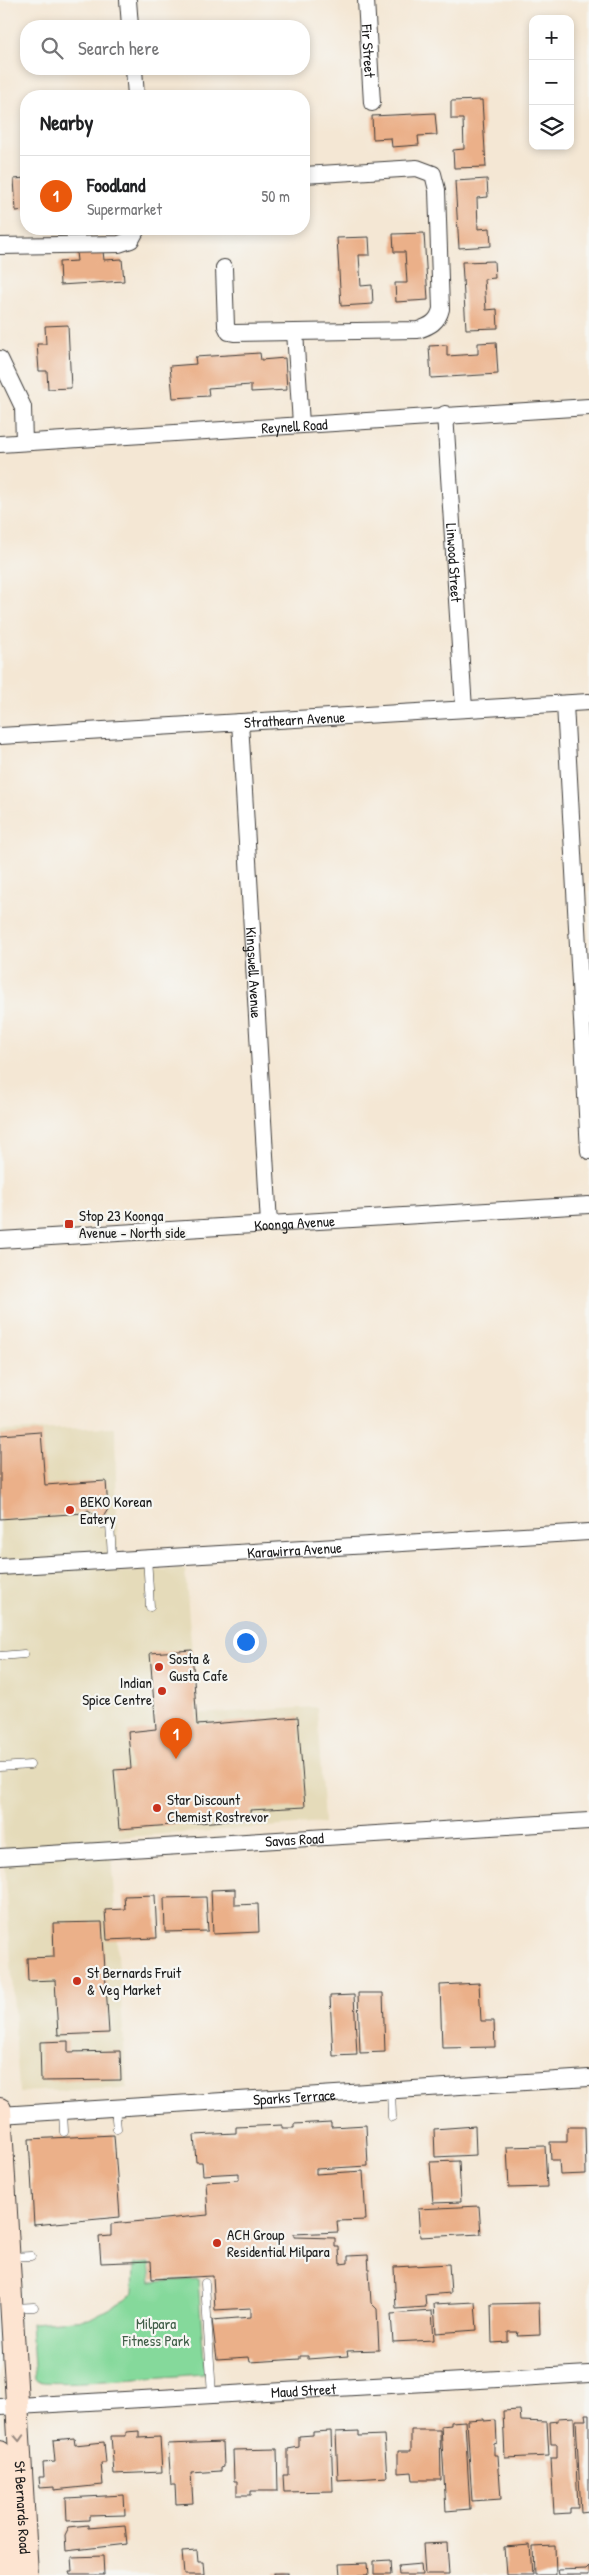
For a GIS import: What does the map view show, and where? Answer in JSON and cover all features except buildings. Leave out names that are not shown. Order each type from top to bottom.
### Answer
[{"type":"main road","name":"St Bernards Road","points":[[0,2110],[12,2308],[9,2407],[27,2575]]},
{"type":"main road","name":"St Bernards Road","points":[[0,2452],[8,2575]]},
{"type":"street","points":[[128,0],[130,20]]},
{"type":"street","name":"Fir Street","points":[[366,0],[372,103]]},
{"type":"street","points":[[134,75],[136,90]]},
{"type":"street","points":[[224,268],[226,326],[230,332],[418,330],[432,325],[437,320],[441,309],[437,190],[433,174],[417,168],[310,174]]},
{"type":"street","points":[[0,246],[119,244],[131,240],[134,235]]},
{"type":"street","points":[[295,332],[301,424]]},
{"type":"street","points":[[0,359],[22,407],[24,442]]},
{"type":"street","name":"Reynell Road","points":[[0,444],[445,414],[589,407]]},
{"type":"street","name":"Linwood Street","points":[[445,414],[464,710]]},
{"type":"street","name":"Strathearn Avenue","points":[[0,736],[589,702]]},
{"type":"street","points":[[565,704],[589,1151]]},
{"type":"street","name":"Kingswell Avenue","points":[[240,722],[269,1224]]},
{"type":"street","name":"Koonga Avenue","points":[[0,1240],[589,1205]]},
{"type":"street","name":"Karawirra Avenue","points":[[0,1567],[112,1558],[589,1532]]},
{"type":"street","name":"Savas Road","points":[[0,1857],[589,1821]]},
{"type":"street","name":"Sparks Terrace","points":[[0,2115],[589,2078]]},
{"type":"street","name":"Maud Street","points":[[9,2407],[589,2374]]},
{"type":"street","points":[[22,2575],[27,2575]]},
{"type":"lane","points":[[100,1524],[110,1523],[112,1558]]},
{"type":"lane","points":[[147,1556],[150,1607]]},
{"type":"lane","points":[[0,1656],[24,1654]]},
{"type":"lane","points":[[0,1767],[30,1765]]},
{"type":"lane","points":[[391,2091],[392,2117]]},
{"type":"lane","points":[[116,2108],[116,2129]]},
{"type":"lane","points":[[63,2112],[64,2132]]},
{"type":"lane","points":[[8,2257],[31,2256]]},
{"type":"lane","points":[[205,2284],[212,2395]]},
{"type":"lane","points":[[12,2308],[34,2307]]},
{"type":"shaded area","points":[[115,1427],[118,1572],[185,1569],[197,1714],[317,1707],[324,1823],[110,1838],[127,2088],[19,2092],[0,1780],[0,1431]]},
{"type":"green space","name":"Milpara Fitness Park","points":[[149,2263],[151,2282],[198,2279],[205,2374],[63,2383],[35,2380],[31,2323],[89,2319],[125,2300],[133,2292],[134,2264]]},
{"type":"place","name":"Stop 23 Koonga Avenue - North side","points":[[69,1224]]},
{"type":"place","name":"BEKO Korean Eatery","points":[[70,1510]]},
{"type":"place","name":"Sosta & Gusta Cafe","points":[[159,1667]]},
{"type":"place","name":"Indian Spice Centre","points":[[162,1691]]},
{"type":"place","name":"Foodland","points":[[176,1759]]},
{"type":"place","name":"Star Discount Chemist Rostrevor","points":[[157,1808]]},
{"type":"place","name":"St Bernards Fruit & Veg Market","points":[[77,1981]]},
{"type":"place","name":"ACH Group Residential Milpara","points":[[217,2243]]}]
